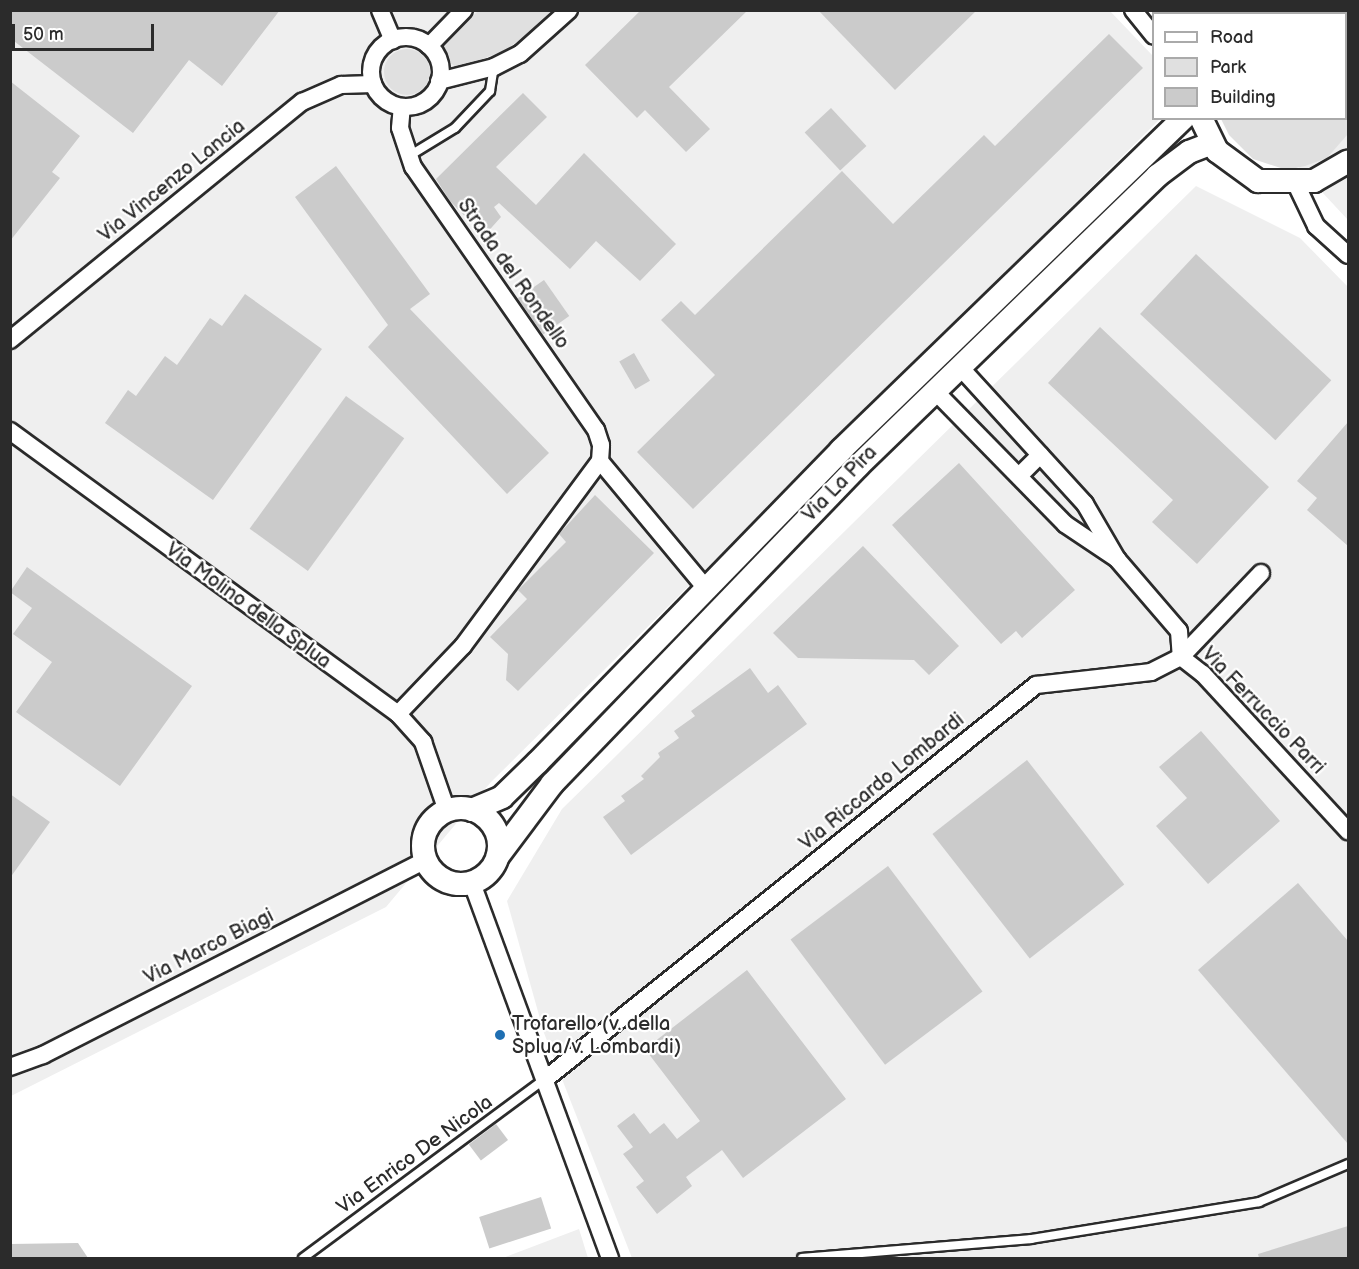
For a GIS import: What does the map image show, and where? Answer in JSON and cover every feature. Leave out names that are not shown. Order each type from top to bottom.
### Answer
[{"type":"street","points":[[380,10],[393,40]]},
{"type":"street","points":[[429,46],[464,10]]},
{"type":"street","points":[[439,81],[494,67],[520,54],[569,10]]},
{"type":"street","points":[[1133,10],[1152,34]]},
{"type":"street","points":[[412,38],[429,46],[439,62],[439,81],[429,97],[402,107],[384,99],[373,84],[372,63],[393,40],[412,38]]},
{"type":"street","name":"Via Vincenzo Lancia","points":[[10,340],[302,102],[341,85],[373,84]]},
{"type":"street","name":"Strada del Rondello","points":[[402,107],[400,128],[408,156],[596,429],[600,461]]},
{"type":"street","name":"Via La Pira","points":[[472,810],[509,790],[991,302],[1182,120]]},
{"type":"street","points":[[1202,120],[1212,143],[1226,160],[1258,181],[1296,184],[1325,178],[1348,161]]},
{"type":"street","name":"Via La Pira","points":[[498,856],[552,784],[958,366],[1157,176],[1189,152],[1212,143]]},
{"type":"street","points":[[1296,184],[1316,226],[1348,255]]},
{"type":"street","points":[[958,366],[1084,504],[1117,559]]},
{"type":"street","points":[[934,390],[1065,524],[1117,559]]},
{"type":"street","name":"Via Molino della Splua","points":[[10,431],[398,714],[423,742],[447,811]]},
{"type":"street","points":[[1019,476],[1040,455]]},
{"type":"street","points":[[398,714],[463,646],[600,461],[706,588]]},
{"type":"street","name":"Via Ferruccio Parri","points":[[1117,559],[1179,631],[1181,657],[1203,674],[1345,821]]},
{"type":"street","name":"Via Riccardo Lombardi","points":[[548,1077],[1035,685],[1152,672],[1181,657],[1261,573]]},
{"type":"street","points":[[472,810],[497,833],[498,856],[488,873],[472,883],[439,878],[425,860],[429,826],[447,811],[472,810]]},
{"type":"street","name":"Via Marco Biagi","points":[[10,1067],[43,1055],[425,860]]},
{"type":"street","points":[[472,883],[548,1077],[610,1258]]},
{"type":"lane","points":[[408,156],[462,121],[490,92],[494,67]]},
{"type":"lane","name":"Via Enrico De Nicola","points":[[303,1258],[548,1077]]},
{"type":"lane","points":[[802,1258],[1031,1239],[1259,1202],[1348,1164]]},
{"type":"shaded area","points":[[1109,10],[1152,55],[1152,120],[1159,120],[491,782],[386,907],[11,1096],[11,11]]},
{"type":"shaded area","points":[[1158,11],[1348,11],[1348,220],[1255,120],[1347,120],[1347,12]]},
{"type":"shaded area","points":[[1196,186],[1300,238],[1348,287],[1348,1258],[632,1258],[544,1033],[507,901],[562,809]]},
{"type":"shaded area","points":[[579,1229],[588,1258],[503,1258]]},
{"type":"green space","points":[[1264,10],[1348,11],[1348,134],[1327,158],[1287,170],[1253,159],[1229,135],[1222,120],[1347,120],[1347,12]]},
{"type":"green space","points":[[478,11],[557,11],[506,50],[458,68],[447,61],[443,46]]},
{"type":"green space","points":[[412,49],[424,55],[429,63],[429,81],[424,89],[416,94],[402,95],[390,89],[385,81],[384,67],[390,55],[398,50]]},
{"type":"building","points":[[10,10],[280,10],[222,86],[189,60],[133,133],[10,38]]},
{"type":"building","points":[[641,10],[748,10],[669,87],[710,129],[686,152],[645,110],[637,118],[585,65]]},
{"type":"building","points":[[818,10],[977,10],[895,90]]},
{"type":"building","points":[[1109,34],[1143,68],[693,509],[637,452],[715,375],[661,320],[681,301],[695,315],[842,171],[893,224],[984,135],[995,146]]},
{"type":"building","points":[[10,81],[80,136],[52,172],[60,178],[10,241]]},
{"type":"building","points":[[523,93],[547,117],[496,167],[536,205],[584,153],[676,244],[640,281],[596,241],[570,269],[499,203],[494,207],[501,217],[484,236],[450,201],[436,179]]},
{"type":"building","points":[[831,108],[866,146],[840,171],[805,133]]},
{"type":"building","points":[[336,166],[430,294],[410,309],[549,453],[507,494],[368,347],[388,325],[295,197]]},
{"type":"building","points":[[1196,254],[1331,380],[1275,440],[1140,314]]},
{"type":"building","points":[[544,280],[569,316],[543,334],[518,298]]},
{"type":"building","points":[[245,294],[322,349],[213,500],[105,423],[128,390],[136,396],[165,356],[177,365],[210,318],[222,326]]},
{"type":"building","points":[[1100,327],[1269,487],[1197,564],[1152,522],[1173,500],[1048,383]]},
{"type":"building","points":[[634,353],[650,381],[635,389],[619,362]]},
{"type":"building","points":[[346,396],[404,438],[308,571],[250,529]]},
{"type":"building","points":[[1348,422],[1348,546],[1307,510],[1317,498],[1297,481]]},
{"type":"building","points":[[959,463],[1075,590],[1022,638],[1016,631],[1001,644],[892,525]]},
{"type":"building","points":[[595,495],[654,553],[518,691],[506,680],[508,654],[490,637],[527,599],[518,590],[566,542],[559,534]]},
{"type":"building","points":[[863,546],[959,646],[929,675],[914,660],[798,658],[773,633]]},
{"type":"building","points":[[27,567],[192,686],[120,786],[16,712],[52,662],[13,634],[32,608],[10,592]]},
{"type":"building","points":[[750,668],[768,693],[778,685],[807,724],[631,855],[603,817],[625,801],[621,796],[644,779],[641,776],[660,757],[658,753],[679,738],[674,731],[695,716],[691,711]]},
{"type":"building","points":[[1201,731],[1280,821],[1208,884],[1156,826],[1187,798],[1159,767]]},
{"type":"building","points":[[1027,760],[1124,885],[1030,958],[932,834]]},
{"type":"building","points":[[10,794],[50,822],[10,878]]},
{"type":"building","points":[[888,866],[982,991],[885,1065],[791,939]]},
{"type":"building","points":[[1298,883],[1348,941],[1348,1144],[1198,970]]},
{"type":"building","points":[[747,970],[846,1099],[743,1178],[722,1150],[686,1177],[692,1186],[657,1214],[636,1187],[644,1181],[623,1154],[633,1147],[617,1126],[634,1113],[650,1134],[664,1123],[677,1139],[700,1121],[645,1049]]},
{"type":"building","points":[[496,1124],[508,1140],[481,1160],[469,1144]]},
{"type":"building","points":[[541,1197],[551,1228],[489,1248],[479,1217]]},
{"type":"building","points":[[1348,1226],[1348,1258],[1259,1258],[1258,1254]]},
{"type":"building","points":[[78,1243],[88,1258],[10,1258],[10,1244]]},
{"type":"place","name":"Trofarello (v. della Splua/v. Lombardi)","points":[[500,1035]]}]
